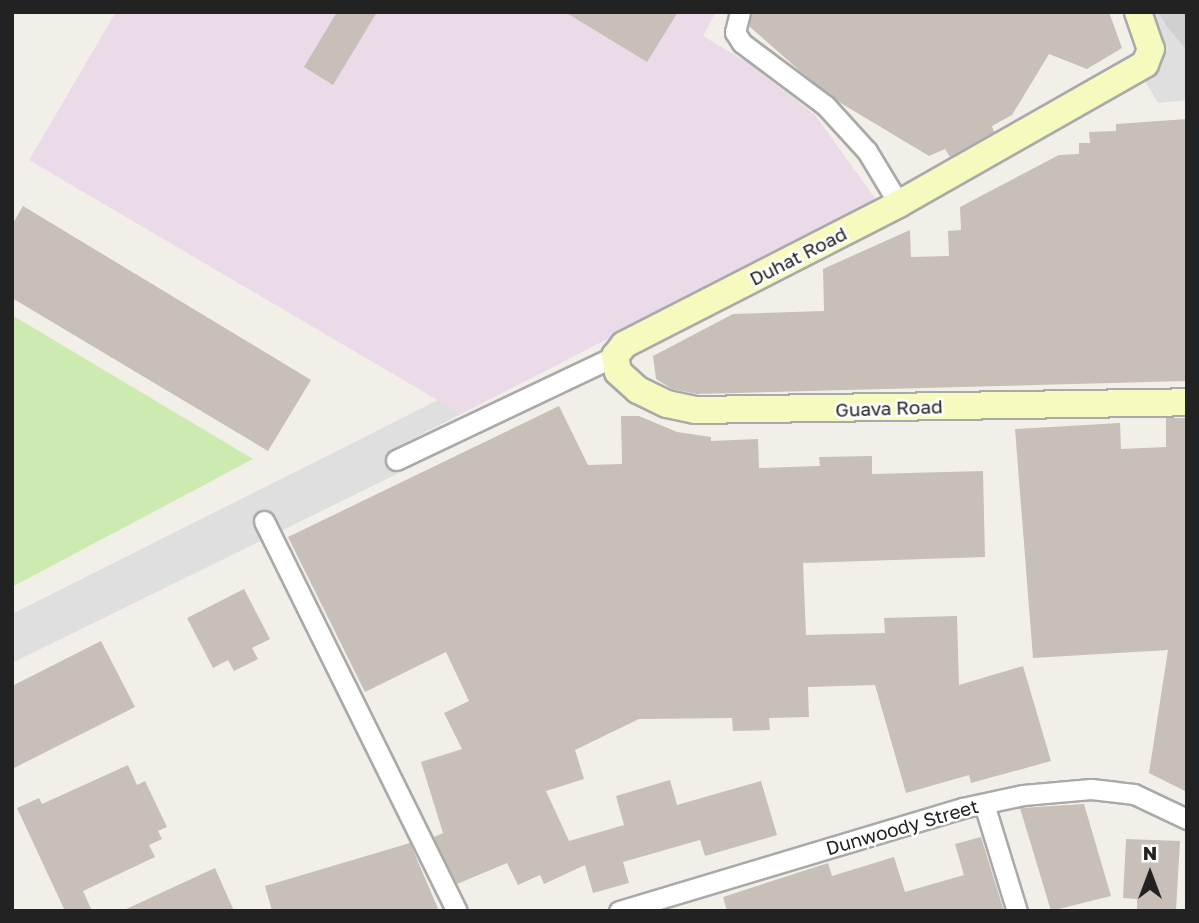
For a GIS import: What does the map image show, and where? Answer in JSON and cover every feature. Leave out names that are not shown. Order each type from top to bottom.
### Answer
[{"type":"street","points":[[740,12],[735,32],[743,43],[825,105],[866,151],[899,204]]},
{"type":"street","name":"Duhat Road","points":[[396,460],[615,356],[624,345],[899,204],[1144,64],[1151,49],[1138,12]]},
{"type":"street","name":"Guava Road","points":[[615,356],[618,372],[638,390],[667,404],[695,410],[1187,402]]},
{"type":"street","points":[[264,522],[457,911]]},
{"type":"street","name":"Dunwoody Street","points":[[619,911],[984,804],[1023,795],[1091,789],[1134,794],[1187,819]]},
{"type":"street","points":[[984,804],[1017,911]]},
{"type":"shaded area","points":[[116,12],[716,12],[703,36],[747,62],[815,115],[877,201],[461,414],[29,160]]},
{"type":"shaded area","points":[[1152,12],[1158,12],[1187,50],[1187,100],[1158,103],[1142,76],[1166,45]]},
{"type":"shaded area","points":[[1158,12],[1187,12],[1187,50],[1168,28]]},
{"type":"shaded area","points":[[438,400],[461,414],[389,451],[399,473],[12,663],[12,614]]},
{"type":"green space","points":[[12,315],[253,459],[12,587]]},
{"type":"building","points":[[337,12],[377,12],[333,85],[304,67]]},
{"type":"building","points":[[565,12],[678,12],[647,62]]},
{"type":"building","points":[[752,12],[1109,12],[1122,48],[1087,69],[1049,54],[1012,115],[992,126],[994,132],[950,157],[945,149],[929,156],[839,102],[800,71],[749,26]]},
{"type":"building","points":[[1187,119],[1187,381],[697,394],[672,389],[656,379],[653,356],[733,314],[824,311],[823,269],[910,230],[911,257],[949,256],[948,231],[961,230],[960,207],[1059,155],[1079,154],[1079,143],[1090,143],[1089,132],[1116,131],[1116,124]]},
{"type":"building","points":[[23,206],[311,380],[268,451],[12,298],[12,225]]},
{"type":"building","points":[[559,406],[588,465],[622,464],[621,416],[639,416],[677,432],[711,437],[711,441],[758,439],[759,468],[820,466],[819,457],[872,456],[872,474],[983,471],[985,557],[803,563],[806,635],[885,633],[884,618],[957,616],[959,685],[1023,666],[1051,761],[971,783],[969,775],[906,793],[875,685],[808,687],[809,717],[769,718],[770,730],[733,731],[732,718],[639,719],[575,750],[584,779],[546,791],[569,841],[624,825],[616,796],[670,780],[677,805],[761,781],[777,835],[705,856],[700,840],[623,862],[629,883],[593,893],[585,865],[544,884],[540,875],[518,885],[507,863],[457,884],[434,837],[443,833],[421,762],[462,749],[444,713],[469,701],[446,652],[365,692],[288,537]]},
{"type":"building","points":[[1166,418],[1187,418],[1187,792],[1149,773],[1168,650],[1033,658],[1015,429],[1120,423],[1121,449],[1166,447]]},
{"type":"building","points":[[244,589],[270,639],[252,648],[258,659],[234,671],[228,660],[213,668],[187,618]]},
{"type":"building","points":[[101,641],[135,707],[12,769],[12,686]]},
{"type":"building","points":[[128,765],[137,785],[145,781],[167,827],[158,831],[162,839],[149,845],[155,857],[83,891],[92,911],[65,911],[17,808],[39,798],[42,804]]},
{"type":"building","points":[[1084,804],[1111,896],[1051,911],[1020,808]]},
{"type":"building","points":[[981,837],[1004,911],[727,911],[723,897],[828,863],[832,876],[894,857],[905,892],[964,875],[955,844]]},
{"type":"building","points":[[1126,839],[1180,841],[1176,911],[1137,911],[1137,899],[1123,898]]},
{"type":"building","points":[[410,843],[439,911],[272,911],[265,886]]},
{"type":"building","points":[[215,868],[234,911],[122,911]]}]
